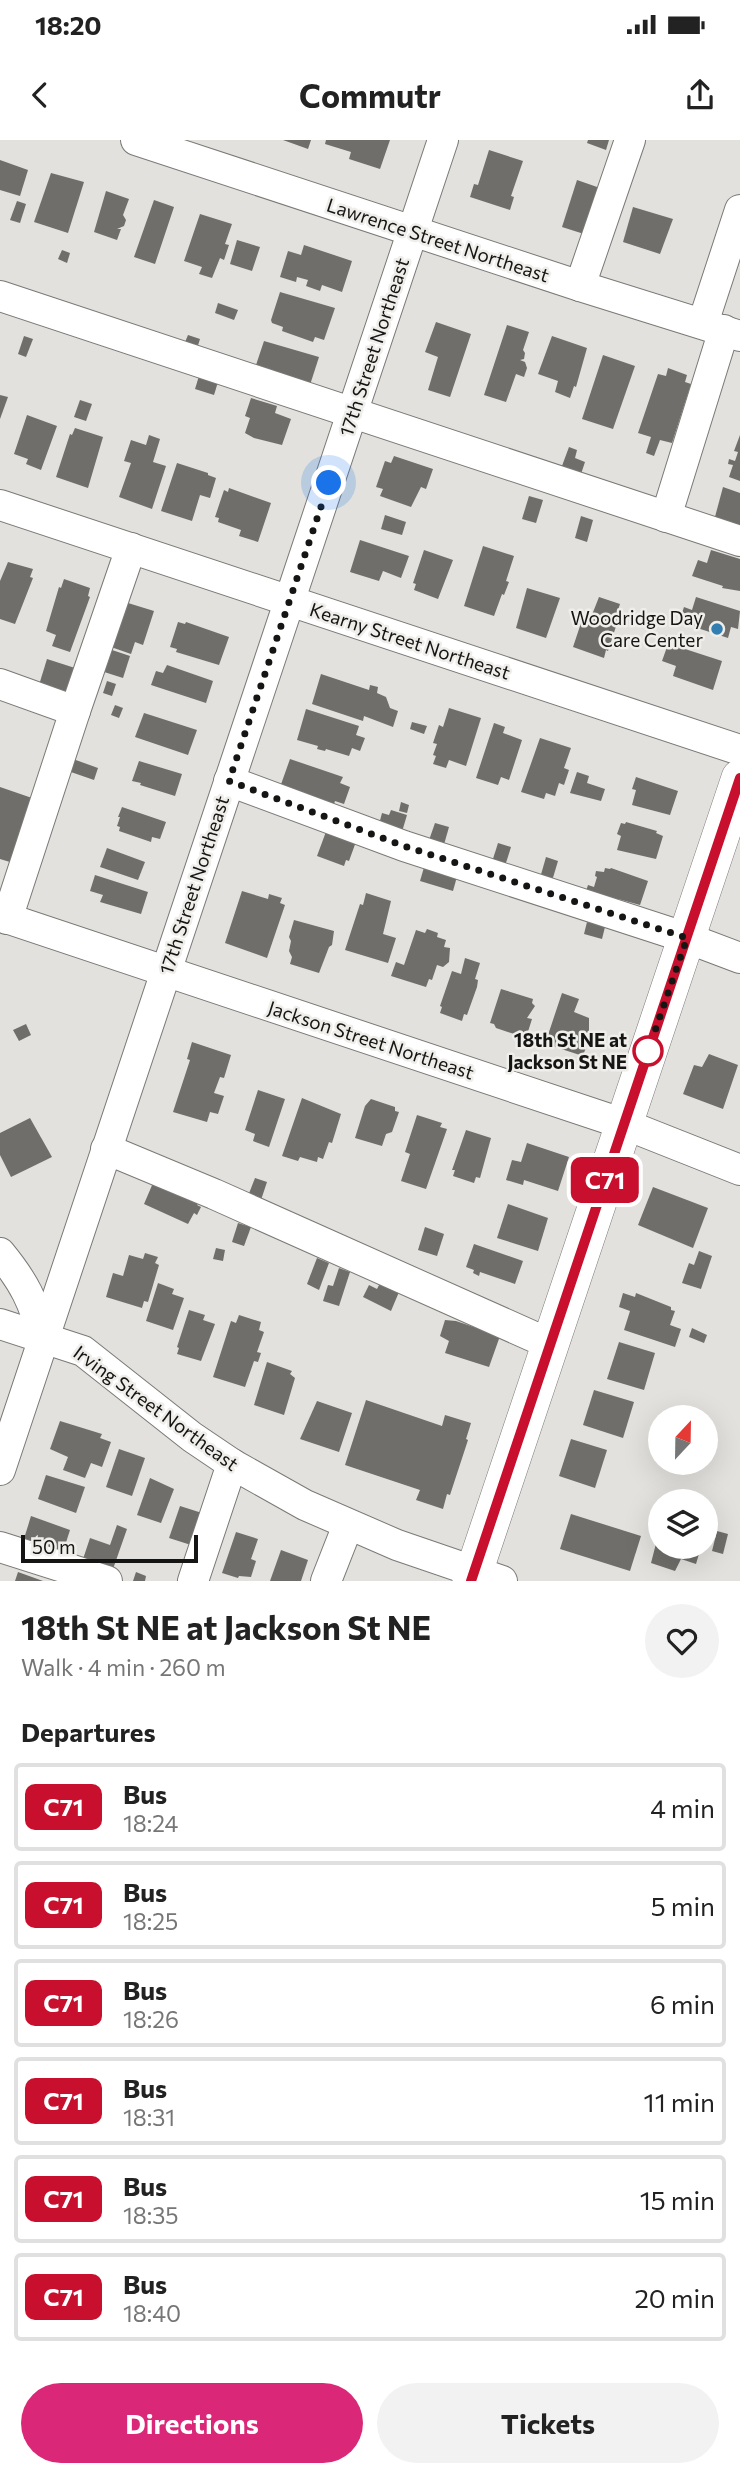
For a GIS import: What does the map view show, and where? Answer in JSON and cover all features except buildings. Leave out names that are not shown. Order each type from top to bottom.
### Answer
[{"type":"main road","points":[[482,1578],[550,1344],[740,778]]},
{"type":"street","name":"Lawrence Street Northeast","points":[[136,140],[722,330]]},
{"type":"street","name":"17th Street Northeast","points":[[0,1470],[443,140]]},
{"type":"street","points":[[580,286],[630,140]]},
{"type":"street","points":[[666,517],[722,330],[740,210]]},
{"type":"street","points":[[0,296],[740,541]]},
{"type":"street","name":"Kearny Street Northeast","points":[[0,505],[740,750]]},
{"type":"street","points":[[3,918],[131,548]]},
{"type":"street","points":[[0,684],[75,711]]},
{"type":"street","points":[[229,781],[404,846],[687,938],[740,958]]},
{"type":"street","name":"Jackson Street Northeast","points":[[3,918],[624,1124],[740,1170]]},
{"type":"street","points":[[106,1149],[214,1194],[550,1344]]},
{"type":"street","points":[[0,1253],[15,1271],[34,1304],[43,1338]]},
{"type":"street","name":"Irving Street Northeast","points":[[0,1324],[83,1351],[174,1424],[232,1464],[285,1495],[397,1545],[482,1578]]},
{"type":"street","points":[[193,1581],[232,1464]]},
{"type":"street","points":[[326,1581],[348,1524]]},
{"type":"street","points":[[0,1547],[107,1581]]},
{"type":"bus line","name":"C71","points":[[471,1581],[740,778]]},
{"type":"place","name":"Woodridge Day Care Center","points":[[717,629]]},
{"type":"place","name":"18th St NE at Jackson St NE","points":[[648,1051]]},
{"type":"route","points":[[329,483],[229,781],[404,846],[687,938],[648,1051]]}]
